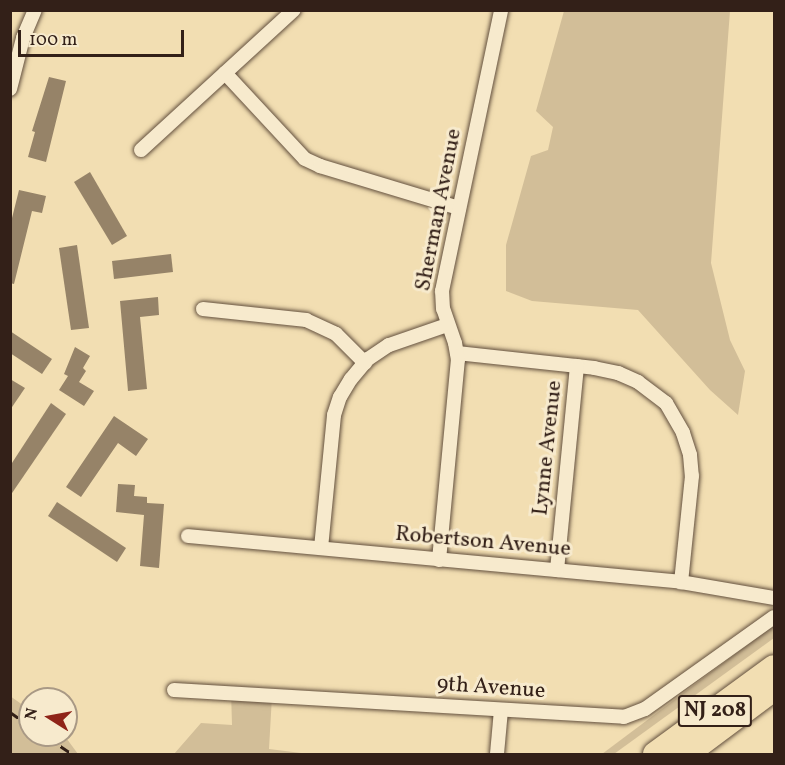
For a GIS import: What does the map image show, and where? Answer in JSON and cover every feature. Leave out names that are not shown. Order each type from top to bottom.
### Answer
[{"type":"highway","name":"NJ 208","points":[[656,754],[774,667]]},
{"type":"highway","name":"NJ 208","points":[[687,754],[774,690]]},
{"type":"street","points":[[10,89],[23,38],[35,10]]},
{"type":"street","points":[[141,150],[294,10]]},
{"type":"street","name":"Sherman Avenue","points":[[440,560],[457,353],[442,309],[442,291],[501,10]]},
{"type":"street","points":[[225,72],[306,159],[320,166],[459,208]]},
{"type":"street","points":[[202,309],[306,320],[336,334],[365,363]]},
{"type":"street","points":[[321,548],[334,415],[346,388],[365,363],[399,340],[447,325]]},
{"type":"street","points":[[457,353],[577,366],[618,373],[638,382],[666,404],[678,422],[687,443],[692,476],[681,582]]},
{"type":"street","name":"Lynne Avenue","points":[[557,570],[577,366]]},
{"type":"street","name":"Robertson Avenue","points":[[188,536],[681,582],[774,598]]},
{"type":"street","name":"9th Avenue","points":[[174,690],[501,710],[631,715],[774,617]]},
{"type":"street","points":[[497,754],[501,710]]},
{"type":"shaded area","points":[[564,11],[730,11],[711,263],[730,340],[745,371],[738,415],[710,390],[638,310],[532,301],[506,291],[506,245],[531,156],[548,150],[553,127],[536,111]]},
{"type":"shaded area","points":[[774,625],[774,638],[614,754],[602,754]]},
{"type":"shaded area","points":[[231,691],[272,696],[269,749],[309,754],[174,754],[201,723],[232,725]]},
{"type":"shaded area","points":[[10,696],[18,702],[18,747],[73,747],[78,754],[11,754]]},
{"type":"building","points":[[49,77],[66,81],[46,162],[28,157],[35,132],[32,131]]},
{"type":"building","points":[[90,172],[127,236],[112,245],[74,182]]},
{"type":"building","points":[[19,190],[46,196],[42,213],[32,211],[14,284],[10,283],[10,226]]},
{"type":"building","points":[[77,245],[89,328],[71,330],[59,248]]},
{"type":"building","points":[[171,254],[173,272],[114,279],[112,261]]},
{"type":"building","points":[[158,297],[159,315],[140,317],[147,389],[128,391],[120,301]]},
{"type":"building","points":[[10,331],[52,359],[42,374],[10,353]]},
{"type":"building","points":[[75,347],[90,356],[83,368],[86,371],[79,382],[94,391],[84,406],[59,390],[68,376],[64,374]]},
{"type":"building","points":[[10,379],[25,388],[10,410]]},
{"type":"building","points":[[51,403],[66,414],[10,496],[10,466]]},
{"type":"building","points":[[114,416],[148,439],[136,456],[118,443],[81,497],[66,487]]},
{"type":"building","points":[[118,484],[135,485],[134,496],[147,497],[147,503],[164,504],[159,568],[140,566],[144,515],[116,512]]},
{"type":"building","points":[[57,502],[126,548],[117,562],[48,516]]},
{"type":"railway","points":[[10,712],[18,718]]},
{"type":"railway","points":[[62,747],[72,754]]}]
